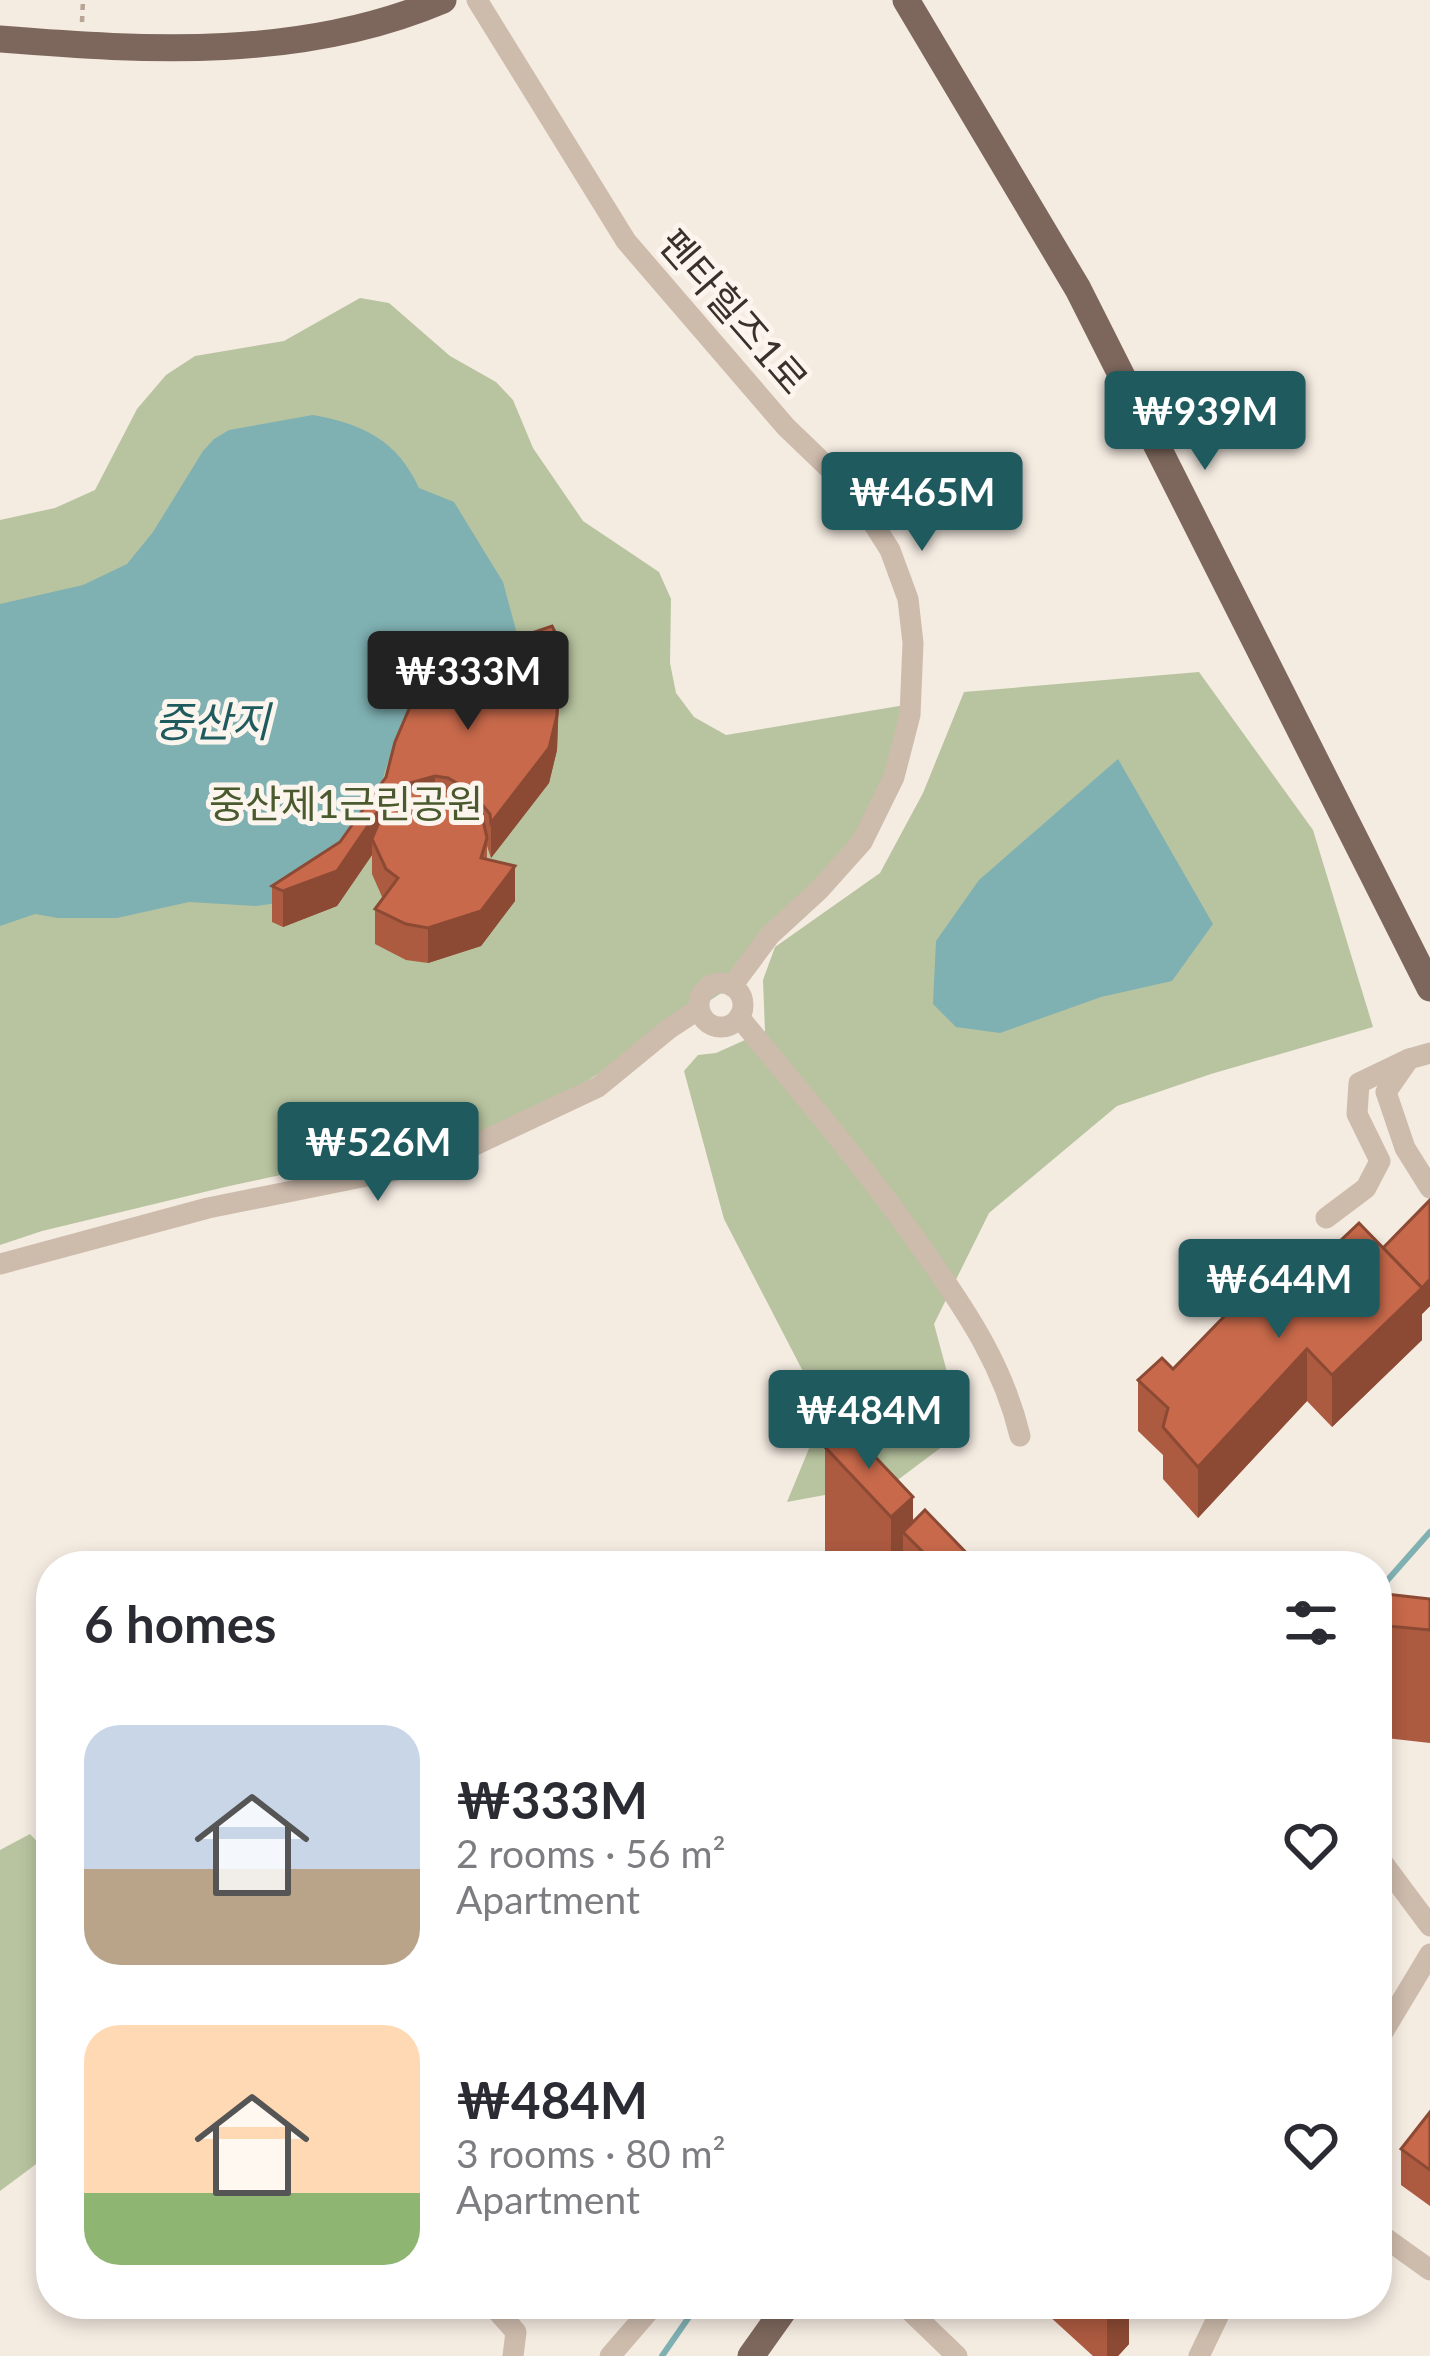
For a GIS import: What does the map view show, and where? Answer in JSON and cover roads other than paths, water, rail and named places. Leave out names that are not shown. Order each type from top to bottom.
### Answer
[{"type":"main road","points":[[0,38],[239,48],[329,36],[405,16],[443,0]]},
{"type":"main road","points":[[906,0],[1078,289],[1430,988]]},
{"type":"main road","points":[[751,2356],[777,2319]]},
{"type":"street","name":"펜타힐즈1로","points":[[477,0],[626,241],[866,512],[890,550],[908,599],[914,643],[910,715],[894,776],[862,842],[770,935],[732,986]]},
{"type":"street","points":[[0,1264],[208,1208],[441,1161],[598,1088],[699,1009],[706,989],[718,983],[732,986],[743,1003],[740,1017]]},
{"type":"street","points":[[699,1009],[707,1022],[721,1027],[740,1017]]},
{"type":"street","points":[[740,1017],[886,1195],[971,1318],[1010,1395],[1020,1436]]},
{"type":"street","points":[[1420,1056],[1386,1093],[1405,1148],[1430,1188]]},
{"type":"street","points":[[1326,1218],[1366,1188],[1380,1161],[1357,1114],[1359,1083],[1420,1056]]},
{"type":"street","points":[[1392,1875],[1430,1926]]},
{"type":"street","points":[[1392,2017],[1430,1954]]},
{"type":"street","points":[[1392,2243],[1430,2270]]},
{"type":"street","points":[[504,2319],[516,2332],[513,2356]]},
{"type":"street","points":[[610,2356],[642,2319]]},
{"type":"street","points":[[918,2319],[957,2356]]},
{"type":"street","points":[[1199,2356],[1217,2319]]},
{"type":"water","name":"중산지","points":[[313,415],[348,423],[376,437],[400,458],[419,488],[454,502],[503,582],[517,634],[512,671],[407,730],[388,762],[375,803],[299,900],[256,906],[189,902],[117,918],[35,914],[0,926],[0,604],[83,585],[127,564],[214,439],[229,430]]},
{"type":"water","points":[[1118,759],[1213,924],[1172,981],[1101,997],[1000,1033],[956,1027],[933,1004],[936,941],[979,880]]},
{"type":"waterway","points":[[1392,1575],[1430,1532]]},
{"type":"waterway","points":[[662,2356],[688,2319]]},
{"type":"park label","name":"중산제1근린공원","points":[[346,803]]}]
